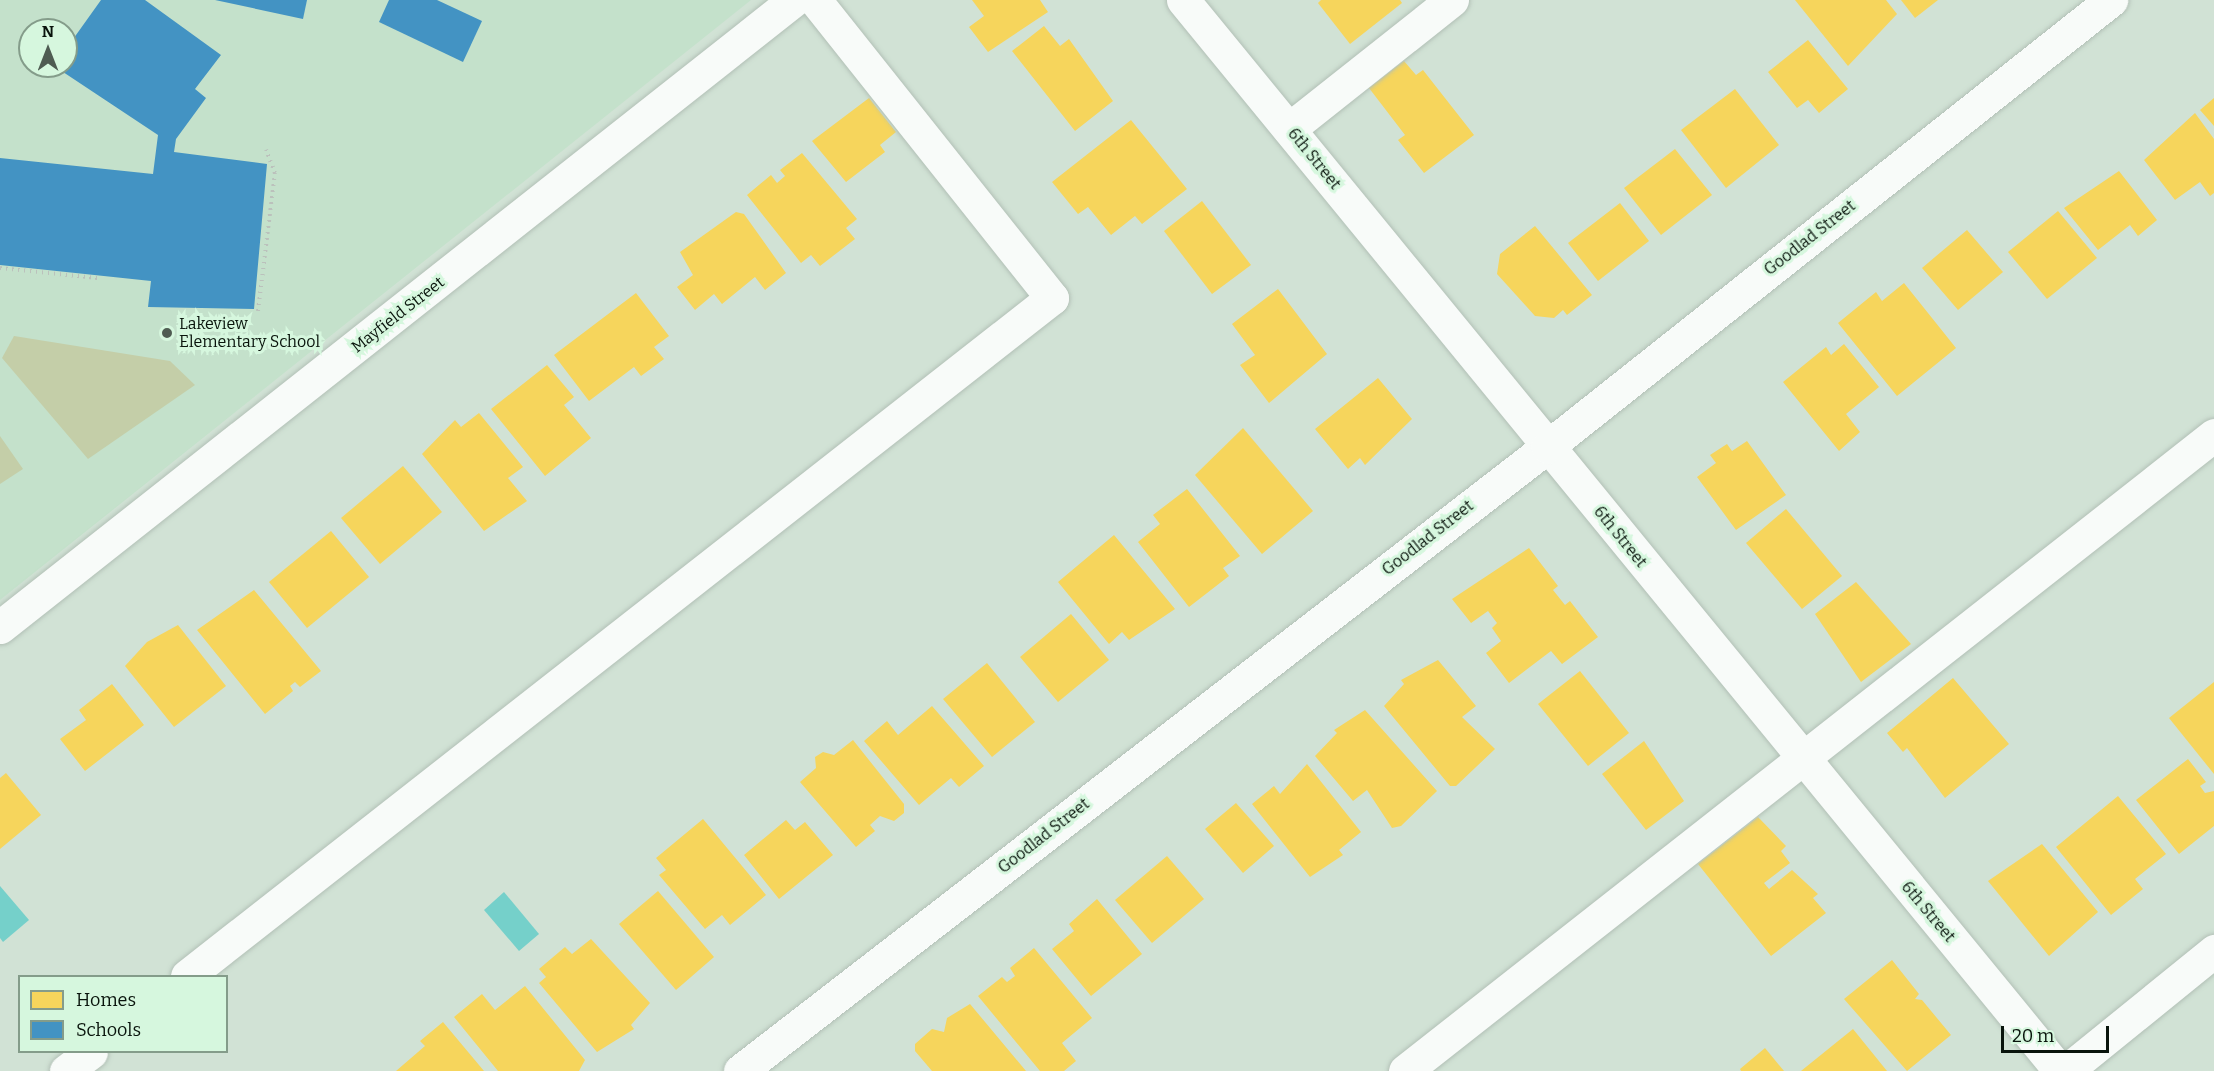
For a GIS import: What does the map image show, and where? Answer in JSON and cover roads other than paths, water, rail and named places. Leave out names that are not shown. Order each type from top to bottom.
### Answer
[{"type":"street","name":"Mayfield Street","points":[[0,627],[794,0]]},
{"type":"street","points":[[188,975],[1052,298],[815,0]]},
{"type":"street","name":"6th Street","points":[[1183,0],[1546,447],[2060,1071]]},
{"type":"street","points":[[1289,129],[1452,0]]},
{"type":"street","name":"Goodlad Street","points":[[740,1071],[1546,447],[2111,0]]},
{"type":"street","points":[[1405,1071],[2214,435]]},
{"type":"street","points":[[2066,1071],[2214,951]]},
{"type":"street","points":[[66,1071],[90,1053]]},
{"type":"water","points":[[0,886],[29,920],[3,942],[0,938]]},
{"type":"water","points":[[504,892],[539,934],[519,951],[484,910]]},
{"type":"place","name":"Lakeview Elementary School","points":[[167,333]]}]
